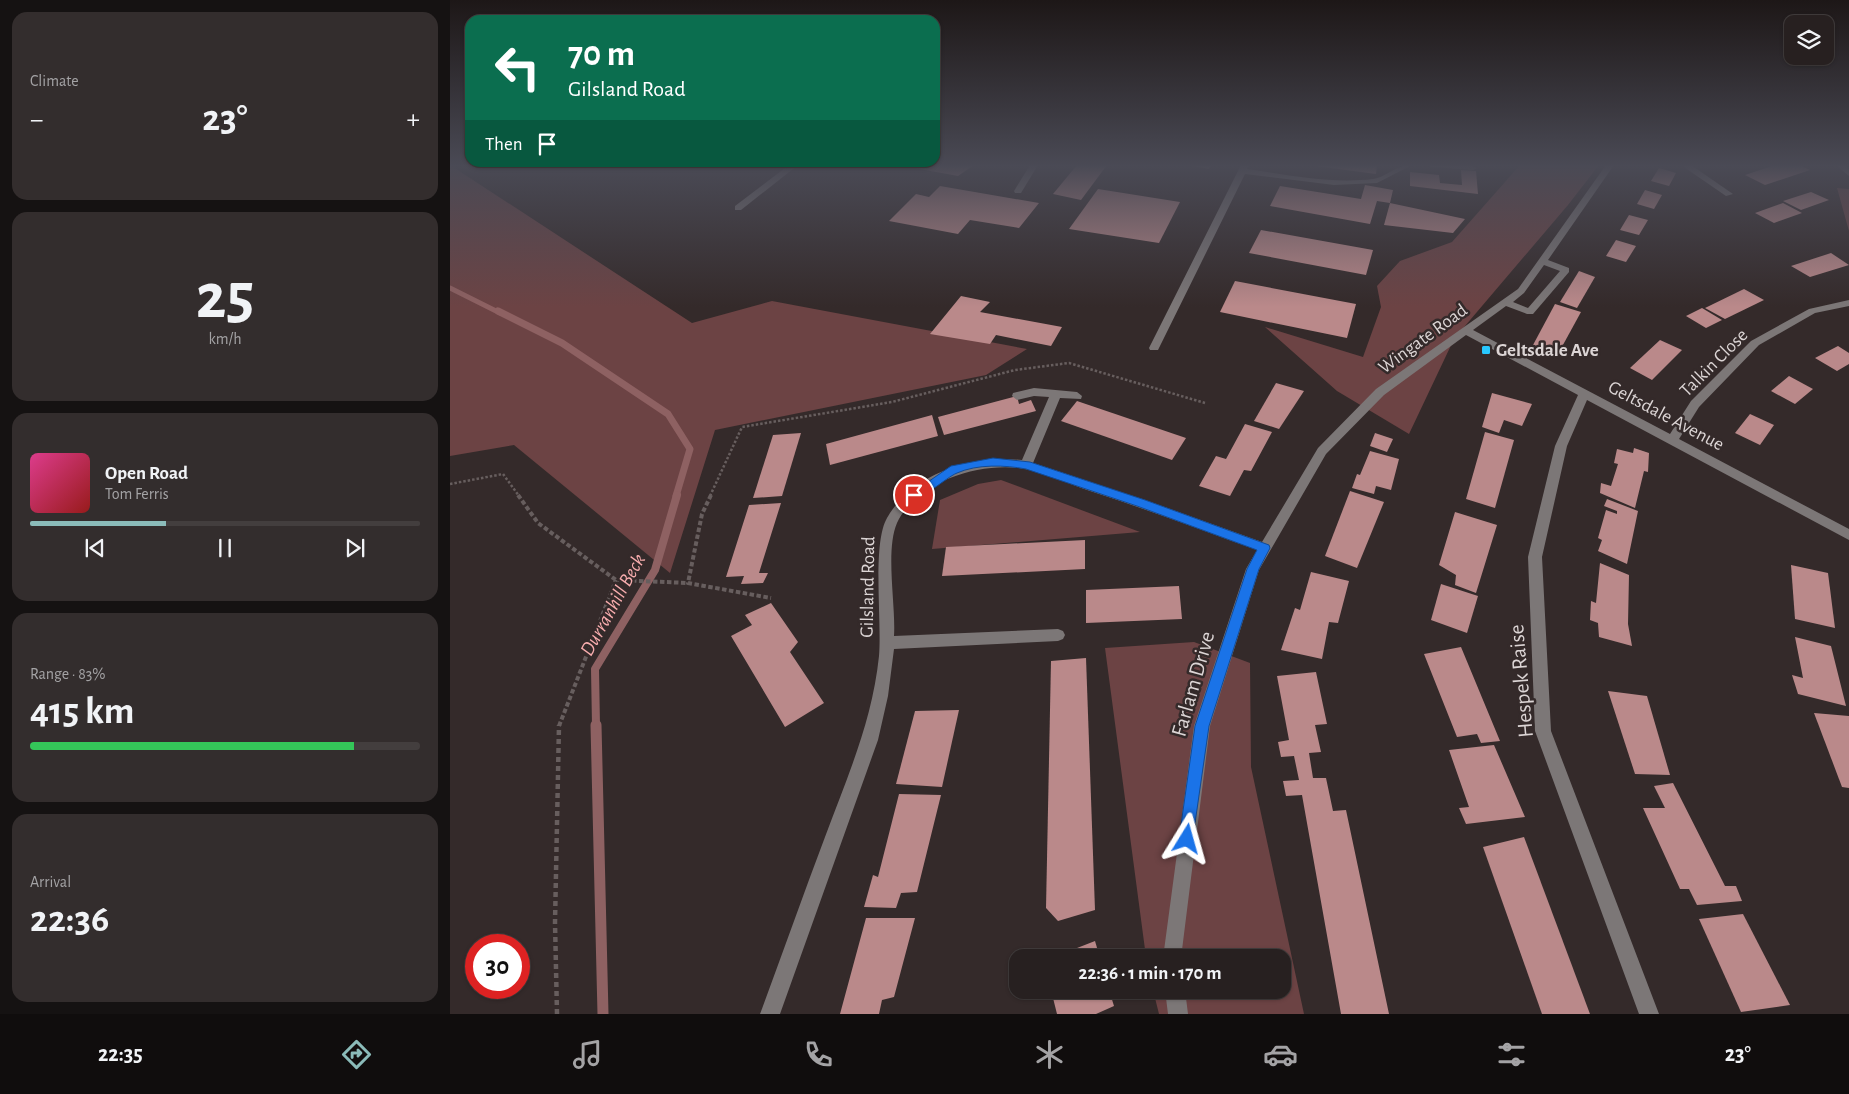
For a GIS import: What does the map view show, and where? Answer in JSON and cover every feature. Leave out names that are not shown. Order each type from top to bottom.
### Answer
[{"type":"street","points":[[1154,348],[1222,212]]},
{"type":"street","name":"Wingate Road","points":[[1264,548],[1322,451],[1380,392],[1521,291],[1576,212]]},
{"type":"street","points":[[1505,302],[1530,312],[1566,270],[1542,261]]},
{"type":"street","name":"Talkin Close","points":[[1672,441],[1695,404],[1754,343],[1812,312],[1849,302]]},
{"type":"street","name":"Geltsdale Avenue","points":[[1465,330],[1849,535]]},
{"type":"street","points":[[1017,396],[1034,392],[1077,396]]},
{"type":"street","points":[[1026,465],[1056,394]]},
{"type":"street","name":"Hespek Raise","points":[[1584,394],[1562,446],[1535,557],[1542,731],[1649,1014]]},
{"type":"street","name":"Gilsland Road","points":[[770,1014],[875,725],[887,643],[887,541],[890,523],[903,503],[925,486],[955,469],[993,462],[1026,465],[1141,503],[1264,548]]},
{"type":"street","name":"Farlam Drive","points":[[1173,949],[1202,726],[1253,569],[1264,548]]},
{"type":"street","points":[[887,643],[1058,635]]},
{"type":"street","points":[[1176,999],[1178,1014]]},
{"type":"path","points":[[688,583],[702,514],[742,427],[892,402],[1014,370],[1069,363],[1205,403]]},
{"type":"path","points":[[450,484],[503,474],[538,522],[616,580],[688,583],[771,598]]},
{"type":"path","points":[[557,1014],[555,923],[559,724],[616,580]]},
{"type":"shaded area","points":[[450,212],[522,212],[692,323],[772,301],[1027,349],[986,375],[715,430],[670,573],[514,445],[450,456]]},
{"type":"shaded area","points":[[1478,212],[1562,212],[1454,339],[1409,434],[1337,391],[1265,327],[1363,357],[1381,307],[1377,286],[1400,261],[1452,242]]},
{"type":"shaded area","points":[[1844,212],[1849,212],[1849,231]]},
{"type":"shaded area","points":[[1001,480],[1140,532],[932,549],[940,500],[978,484]]},
{"type":"shaded area","points":[[1194,642],[1250,663],[1251,767],[1290,949],[1145,949],[1105,648]]},
{"type":"shaded area","points":[[1291,953],[1304,1014],[1159,1014],[1155,999],[1291,999]]},
{"type":"building","points":[[898,212],[1032,212],[1019,228],[970,220],[958,234],[889,221]]},
{"type":"building","points":[[1081,212],[1175,212],[1159,243],[1069,229]]},
{"type":"building","points":[[1305,212],[1374,212],[1370,224]]},
{"type":"building","points":[[1387,212],[1434,212],[1465,219],[1453,233],[1384,225]]},
{"type":"building","points":[[1801,212],[1802,213],[1774,223],[1755,213]]},
{"type":"building","points":[[1629,215],[1648,220],[1639,235],[1620,230]]},
{"type":"building","points":[[1261,230],[1373,250],[1366,275],[1249,253]]},
{"type":"building","points":[[1616,240],[1636,246],[1626,262],[1606,256]]},
{"type":"building","points":[[1831,253],[1849,265],[1810,277],[1791,266]]},
{"type":"building","points":[[1579,271],[1595,277],[1577,308],[1560,302]]},
{"type":"building","points":[[1235,281],[1356,304],[1347,338],[1220,312]]},
{"type":"building","points":[[1744,289],[1764,300],[1725,319],[1705,308]]},
{"type":"building","points":[[961,296],[990,302],[980,312],[1062,327],[1051,346],[996,335],[990,344],[930,334]]},
{"type":"building","points":[[1555,304],[1581,312],[1558,354],[1533,345]]},
{"type":"building","points":[[1702,308],[1722,320],[1706,328],[1686,316]]},
{"type":"building","points":[[1660,340],[1682,350],[1652,380],[1630,368]]},
{"type":"building","points":[[1838,346],[1849,353],[1849,364],[1837,371],[1815,358]]},
{"type":"building","points":[[1789,376],[1813,389],[1795,404],[1771,391]]},
{"type":"building","points":[[1276,383],[1304,391],[1279,429],[1254,421]]},
{"type":"building","points":[[1492,393],[1532,404],[1522,426],[1504,420],[1499,433],[1482,427]]},
{"type":"building","points":[[1017,396],[1019,404],[1031,400],[1036,411],[944,435],[938,417]]},
{"type":"building","points":[[1077,401],[1186,438],[1172,460],[1061,421]]},
{"type":"building","points":[[1750,414],[1774,425],[1760,445],[1735,433]]},
{"type":"building","points":[[932,415],[938,436],[830,465],[826,444]]},
{"type":"building","points":[[1245,424],[1272,432],[1251,471],[1244,470],[1230,496],[1199,486],[1216,456],[1226,459]]},
{"type":"building","points":[[1485,432],[1514,440],[1495,508],[1466,499]]},
{"type":"building","points":[[801,433],[782,496],[753,498],[773,435]]},
{"type":"building","points":[[1375,433],[1393,439],[1387,452],[1370,446]]},
{"type":"building","points":[[1634,448],[1649,453],[1648,472],[1644,471],[1635,508],[1600,493],[1601,483],[1611,486],[1618,464],[1614,463],[1617,449],[1633,453]]},
{"type":"building","points":[[1370,451],[1399,459],[1391,490],[1376,486],[1374,494],[1352,488],[1357,474],[1360,475]]},
{"type":"building","points":[[1350,491],[1384,502],[1357,568],[1325,556]]},
{"type":"building","points":[[1607,499],[1638,511],[1627,564],[1598,551],[1602,540],[1598,538],[1606,510],[1617,514],[1617,511],[1604,506]]},
{"type":"building","points":[[781,503],[759,573],[768,573],[763,583],[741,584],[744,576],[726,577],[749,505]]},
{"type":"building","points":[[1455,512],[1497,525],[1476,593],[1455,585],[1456,575],[1439,565]]},
{"type":"building","points":[[1085,540],[1085,569],[942,576],[946,547]]},
{"type":"building","points":[[1600,563],[1629,575],[1628,624],[1632,646],[1599,637],[1598,623],[1590,620],[1591,601],[1596,603]]},
{"type":"building","points":[[1791,565],[1828,573],[1835,628],[1795,619]]},
{"type":"building","points":[[1311,572],[1349,581],[1338,623],[1329,622],[1322,659],[1281,650],[1295,608],[1300,610]]},
{"type":"building","points":[[1441,584],[1478,596],[1467,633],[1431,620]]},
{"type":"building","points":[[1179,586],[1182,619],[1086,623],[1086,590]]},
{"type":"building","points":[[771,603],[798,642],[790,652],[824,703],[785,727],[731,636],[752,625],[745,615]]},
{"type":"building","points":[[1795,637],[1831,646],[1846,706],[1798,694],[1792,675],[1803,678]]},
{"type":"building","points":[[1461,647],[1500,741],[1481,743],[1477,734],[1457,737],[1424,654]]},
{"type":"building","points":[[1086,658],[1095,910],[1058,921],[1046,908],[1051,661]]},
{"type":"building","points":[[1316,672],[1327,724],[1315,725],[1321,752],[1309,753],[1313,778],[1326,778],[1333,811],[1346,810],[1389,1014],[1341,1014],[1302,795],[1286,796],[1283,781],[1299,780],[1294,756],[1281,757],[1278,742],[1289,740],[1277,676]]},
{"type":"building","points":[[1608,691],[1647,696],[1670,775],[1635,774]]},
{"type":"building","points":[[959,710],[942,787],[896,784],[915,711]]},
{"type":"building","points":[[1814,713],[1849,716],[1849,788],[1842,787]]},
{"type":"building","points":[[1494,745],[1525,817],[1466,824],[1459,808],[1469,807],[1449,750]]},
{"type":"building","points":[[1673,783],[1725,886],[1736,886],[1742,901],[1697,905],[1689,889],[1680,889],[1643,808],[1665,808],[1654,786]]},
{"type":"building","points":[[899,794],[941,795],[917,892],[901,893],[896,908],[864,907],[873,875],[878,877]]},
{"type":"building","points":[[1524,837],[1590,1014],[1542,1014],[1483,847]]},
{"type":"building","points":[[1743,914],[1790,1005],[1741,1012],[1699,919]]},
{"type":"building","points":[[866,918],[915,918],[894,997],[882,1000],[879,1014],[840,1014]]},
{"type":"building","points":[[1095,941],[1097,949],[1074,949]]},
{"type":"building","points":[[1053,999],[1112,999],[1114,1006],[1096,1014],[1057,1014]]},
{"type":"waterway","name":"Durranhill Beck","points":[[450,288],[500,313]]},
{"type":"waterway","name":"Durranhill Beck","points":[[498,311],[562,343],[668,414],[690,449],[676,496]]},
{"type":"waterway","name":"Durranhill Beck","points":[[596,726],[595,669],[655,570],[677,495]]},
{"type":"waterway","name":"Durranhill Beck","points":[[596,725],[603,1014]]},
{"type":"place","name":"Geltsdale Ave","points":[[1486,350]]},
{"type":"route","points":[[914,495],[925,486],[955,469],[993,462],[1010,462],[1026,465],[1141,503],[1264,548],[1253,569],[1202,726],[1187,839]]}]
